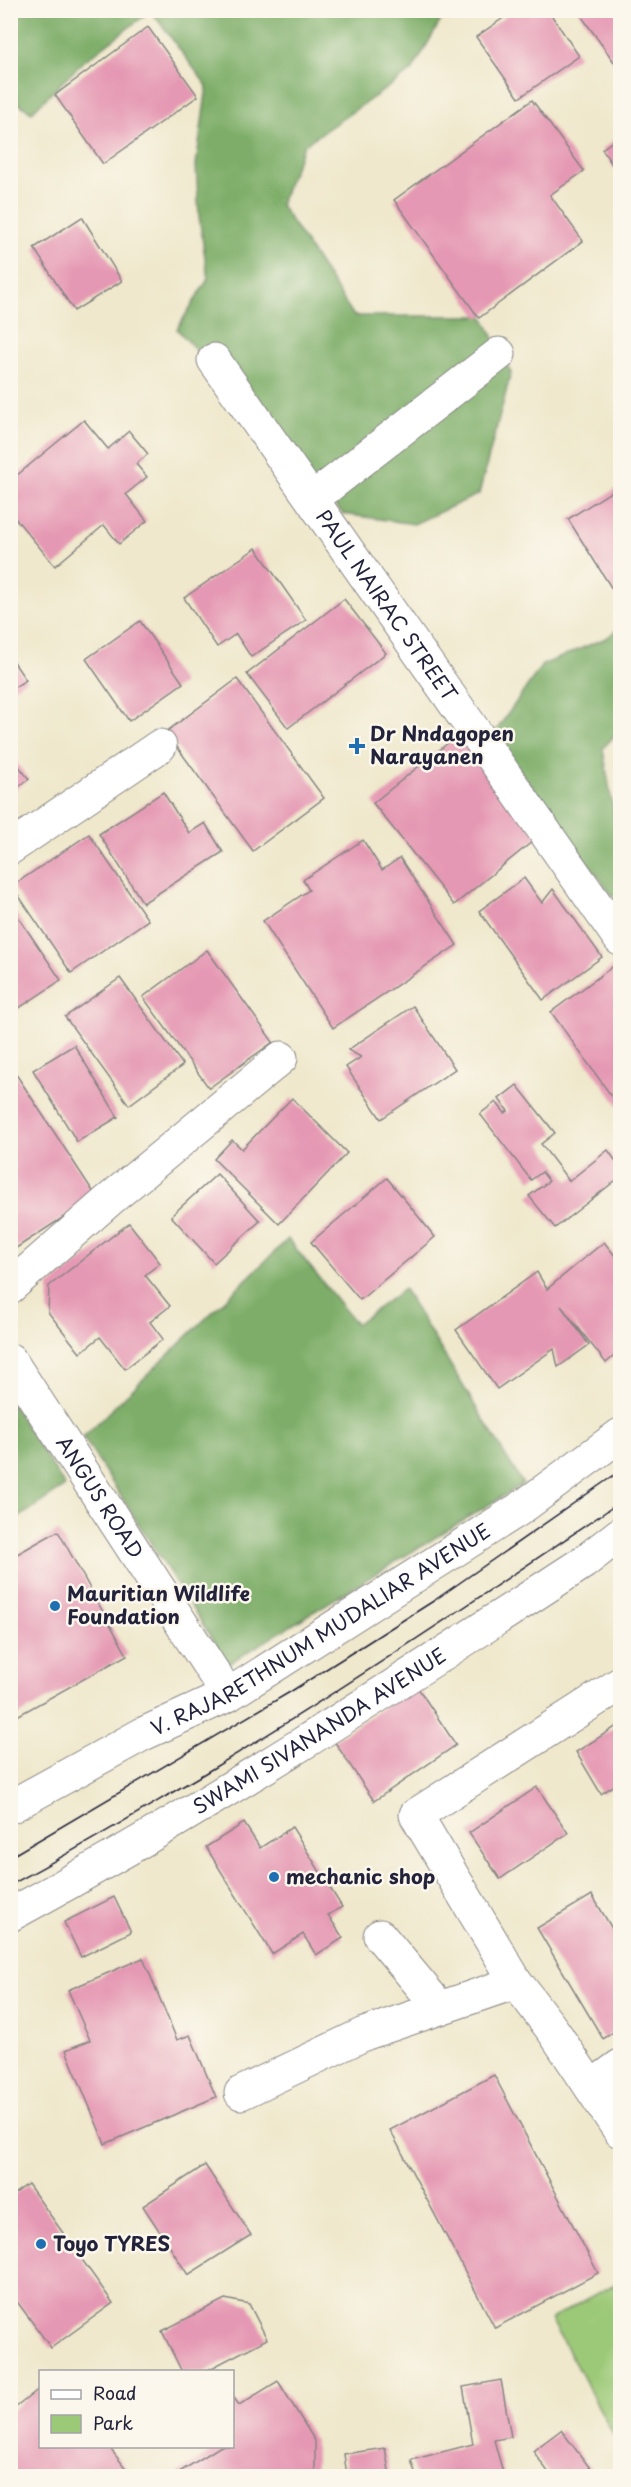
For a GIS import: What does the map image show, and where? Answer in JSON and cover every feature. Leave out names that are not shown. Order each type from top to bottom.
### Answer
[{"type":"street","points":[[312,499],[499,354]]},
{"type":"street","name":"PAUL NAIRAC STREET","points":[[214,360],[621,939]]},
{"type":"street","points":[[10,848],[160,746]]},
{"type":"street","points":[[10,1287],[108,1201],[281,1058]]},
{"type":"street","name":"ANGUS ROAD","points":[[10,1360],[228,1695]]},
{"type":"street","name":"V. RAJARETHNUM MUDALIAR AVENUE","points":[[10,1807],[143,1734],[228,1695],[521,1508],[621,1435]]},
{"type":"street","name":"SWAMI SIVANANDA AVENUE","points":[[10,1915],[80,1877],[327,1730],[584,1562],[621,1534]]},
{"type":"street","points":[[621,1684],[416,1815],[516,1982],[621,2131]]},
{"type":"street","points":[[380,1936],[440,2008]]},
{"type":"street","points":[[241,2093],[364,2034],[516,1982]]},
{"type":"street","points":[[591,2087],[621,2066]]},
{"type":"green space","points":[[22,10],[445,11],[412,71],[304,145],[280,204],[354,316],[483,316],[511,373],[479,494],[414,524],[343,514],[177,329],[208,279],[199,216],[196,165],[207,86],[151,11],[83,62],[32,112],[11,99],[10,18]]},
{"type":"green space","points":[[620,627],[620,730],[603,748],[614,816],[620,826],[620,906],[493,735],[542,665],[608,637]]},
{"type":"green space","points":[[288,1239],[356,1324],[404,1289],[523,1484],[228,1664],[83,1437]]},
{"type":"green space","points":[[11,1403],[65,1486],[10,1523]]},
{"type":"green space","points":[[620,2281],[620,2447],[551,2319]]},
{"type":"building","points":[[515,10],[548,10],[579,56],[519,98],[476,37]]},
{"type":"building","points":[[577,10],[620,10],[619,69]]},
{"type":"building","points":[[148,27],[198,96],[103,164],[55,95]]},
{"type":"building","points":[[532,100],[584,171],[550,195],[583,241],[479,318],[394,200]]},
{"type":"building","points":[[620,136],[620,177],[602,149]]},
{"type":"building","points":[[82,217],[122,281],[74,311],[34,248]]},
{"type":"building","points":[[84,420],[108,449],[129,431],[148,454],[136,464],[147,477],[126,494],[147,521],[119,544],[104,525],[55,566],[10,512],[10,481]]},
{"type":"building","points":[[620,486],[620,599],[619,600],[568,519]]},
{"type":"building","points":[[256,548],[306,620],[251,657],[236,634],[217,647],[184,598]]},
{"type":"building","points":[[344,599],[386,653],[288,728],[247,674]]},
{"type":"building","points":[[140,621],[183,683],[129,721],[86,659]]},
{"type":"building","points":[[10,657],[26,680],[10,690]]},
{"type":"building","points":[[237,679],[324,798],[253,851],[166,732]]},
{"type":"building","points":[[458,735],[538,837],[454,905],[373,803]]},
{"type":"building","points":[[10,755],[29,779],[10,793]]},
{"type":"building","points":[[163,792],[189,833],[205,823],[223,852],[143,903],[99,834]]},
{"type":"building","points":[[89,834],[148,920],[71,973],[12,886]]},
{"type":"building","points":[[363,840],[382,870],[400,858],[457,945],[333,1028],[263,921],[309,890],[303,880]]},
{"type":"building","points":[[524,878],[542,903],[553,889],[602,957],[543,1000],[479,911]]},
{"type":"building","points":[[10,905],[61,980],[10,1014]]},
{"type":"building","points":[[207,950],[273,1042],[209,1088],[143,997]]},
{"type":"building","points":[[615,965],[620,973],[620,1108],[551,1012]]},
{"type":"building","points":[[120,978],[183,1065],[129,1105],[65,1017]]},
{"type":"building","points":[[413,1006],[455,1069],[381,1119],[346,1067],[361,1057],[348,1050]]},
{"type":"building","points":[[74,1045],[118,1117],[77,1142],[33,1070]]},
{"type":"building","points":[[10,1065],[96,1196],[10,1252]]},
{"type":"building","points":[[517,1085],[555,1133],[541,1144],[569,1181],[608,1150],[620,1167],[620,1177],[555,1228],[529,1196],[549,1181],[542,1172],[531,1180],[480,1114],[496,1102],[505,1113],[508,1111],[499,1099]]},
{"type":"building","points":[[292,1098],[347,1153],[279,1224],[214,1159],[232,1140],[242,1149]]},
{"type":"building","points":[[217,1174],[260,1221],[214,1263],[171,1216]]},
{"type":"building","points":[[387,1178],[435,1237],[360,1300],[311,1242]]},
{"type":"building","points":[[129,1223],[160,1263],[145,1275],[170,1306],[150,1322],[163,1339],[125,1369],[100,1337],[80,1353],[48,1312],[49,1286]]},
{"type":"building","points":[[604,1242],[620,1262],[620,1351],[606,1363],[561,1306],[589,1345],[558,1367],[554,1349],[497,1389],[456,1330],[537,1272],[547,1289]]},
{"type":"building","name":"Mauritian Wildlife Foundation","points":[[58,1531],[127,1655],[10,1720],[10,1558]]},
{"type":"building","points":[[416,1685],[456,1745],[374,1801],[334,1741]]},
{"type":"building","points":[[620,1724],[620,1782],[601,1794],[576,1752]]},
{"type":"building","points":[[537,1787],[568,1833],[500,1879],[469,1833]]},
{"type":"building","name":"mechanic shop","points":[[244,1823],[260,1848],[292,1827],[342,1907],[328,1915],[343,1938],[316,1955],[303,1934],[272,1954],[206,1847]]},
{"type":"building","points":[[592,1895],[620,1942],[620,2028],[603,2039],[537,1928]]},
{"type":"building","points":[[114,1897],[131,1932],[81,1957],[64,1922]]},
{"type":"building","points":[[143,1958],[177,2040],[190,2035],[216,2097],[105,2144],[66,2050],[90,2040],[68,1990]]},
{"type":"building","points":[[494,2075],[598,2273],[495,2328],[390,2130]]},
{"type":"building","points":[[205,2165],[251,2235],[188,2275],[143,2206]]},
{"type":"building","name":"Toyo TYRES","points":[[28,2184],[113,2303],[51,2348],[10,2292],[10,2197]]},
{"type":"building","points":[[225,2299],[249,2304],[267,2339],[208,2370],[181,2370],[162,2331]]},
{"type":"building","points":[[501,2380],[511,2437],[494,2440],[504,2476],[416,2476],[411,2460],[473,2444],[463,2387]]},
{"type":"building","points":[[278,2381],[315,2441],[315,2476],[173,2476],[218,2448],[234,2448],[234,2398],[239,2405]]},
{"type":"building","points":[[39,2389],[39,2448],[110,2448],[132,2476],[10,2476],[10,2412]]},
{"type":"building","points":[[561,2430],[596,2476],[551,2476],[533,2451]]},
{"type":"building","points":[[385,2448],[390,2476],[347,2476],[344,2454]]},
{"type":"tram line","points":[[10,1857],[290,1692],[435,1600],[620,1471]]},
{"type":"tram line","points":[[10,1885],[109,1830],[260,1740],[415,1640],[620,1502]]},
{"type":"place","name":"Dr Nndagopen Narayanen","points":[[357,746]]},
{"type":"place","name":"Mauritian Wildlife Foundation","points":[[55,1606]]},
{"type":"place","name":"mechanic shop","points":[[274,1877]]},
{"type":"place","name":"Toyo TYRES","points":[[41,2244]]}]
